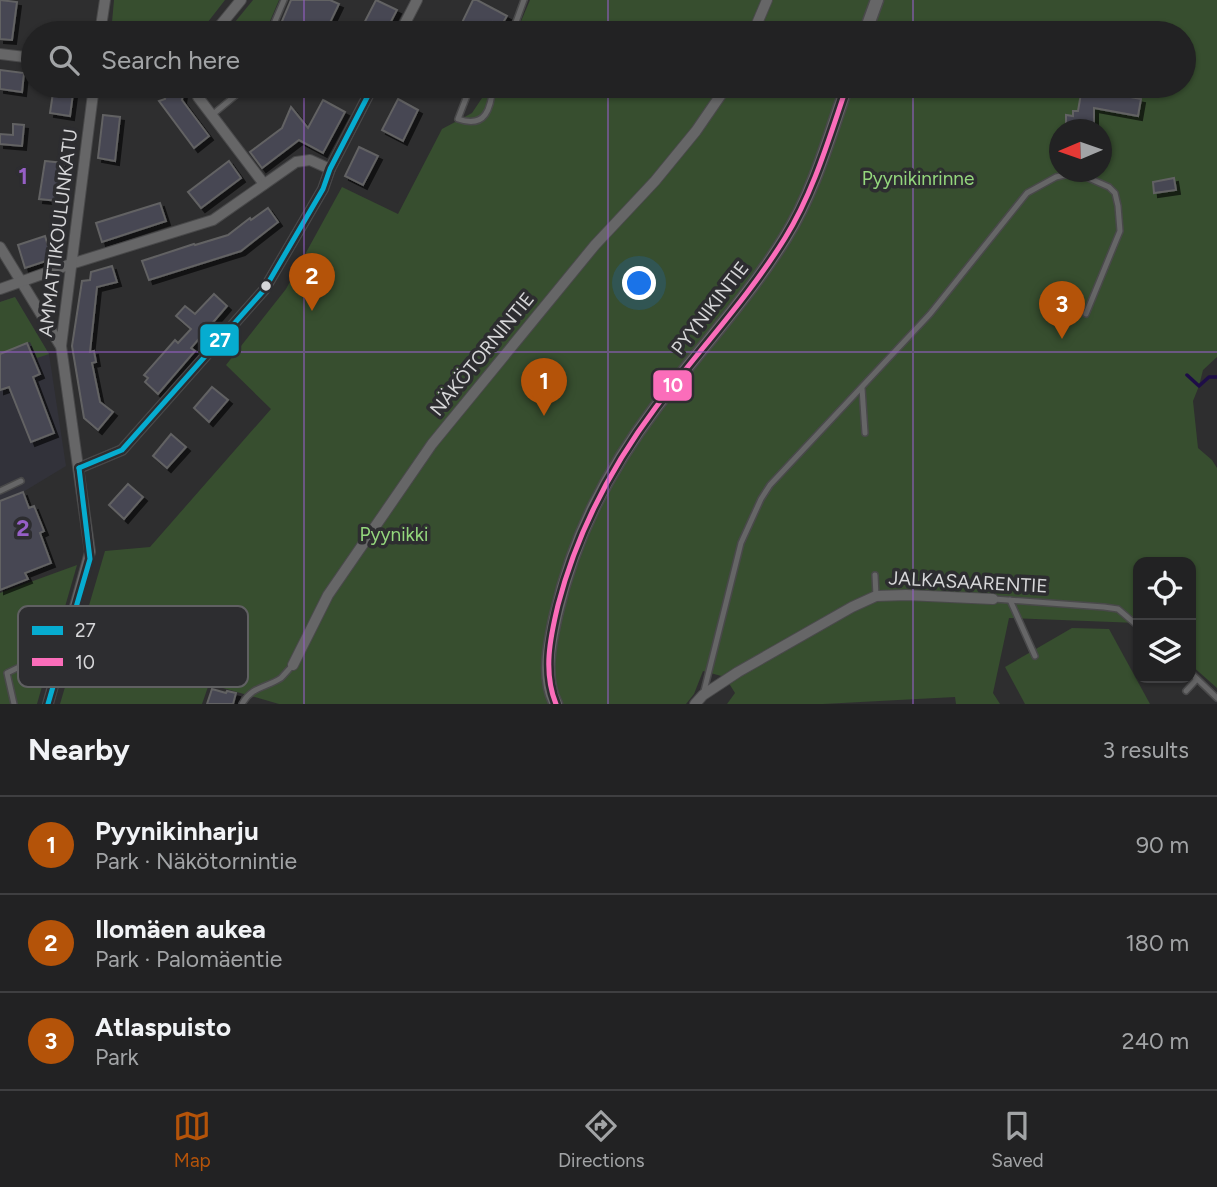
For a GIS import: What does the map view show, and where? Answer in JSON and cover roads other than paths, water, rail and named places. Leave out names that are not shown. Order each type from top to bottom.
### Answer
[{"type":"street","points":[[102,21],[105,0]]},
{"type":"street","points":[[224,21],[241,0]]},
{"type":"street","points":[[406,21],[417,0]]},
{"type":"street","points":[[757,21],[767,0]]},
{"type":"street","points":[[869,21],[877,0]]},
{"type":"street","points":[[0,54],[21,57]]},
{"type":"street","name":"AMMATTIKOULUNKATU","points":[[76,606],[90,552],[61,346],[92,98]]},
{"type":"street","points":[[199,98],[264,184]]},
{"type":"street","points":[[79,468],[122,450],[264,290],[323,190],[330,169],[367,98]]},
{"type":"street","name":"NÄKÖTORNINTIE","points":[[293,665],[328,595],[432,444],[587,254],[655,181],[719,98]]},
{"type":"street","name":"PYYNIKINTIE","points":[[556,704],[549,679],[554,626],[575,548],[597,498],[622,455],[656,407],[766,267],[786,237],[803,206],[843,98]]},
{"type":"street","points":[[0,289],[213,220],[296,162],[310,160],[330,169]]},
{"type":"street","points":[[0,247],[61,346]]},
{"type":"street","name":"JALKASAARENTIE","points":[[695,704],[703,695],[749,666],[876,596],[993,599]]},
{"type":"street","name":"AMMATTIKOULUNKATU","points":[[48,704],[53,687]]},
{"type":"lane","points":[[275,21],[283,1],[276,0]]},
{"type":"lane","points":[[516,21],[524,0]]},
{"type":"lane","points":[[212,115],[233,98]]},
{"type":"lane","points":[[466,98],[458,119],[470,123],[481,120],[492,98]]},
{"type":"lane","points":[[703,695],[741,543],[770,485],[930,314],[1027,193],[1055,177],[1069,174],[1084,176],[1109,187],[1115,193],[1119,211],[1120,231],[1086,314]]},
{"type":"lane","points":[[862,388],[865,433]]},
{"type":"lane","points":[[0,491],[21,481]]},
{"type":"lane","points":[[875,575],[876,596]]},
{"type":"lane","name":"JALKASAARENTIE","points":[[993,599],[1104,607],[1118,610],[1133,622]]},
{"type":"lane","points":[[1010,600],[1035,656]]},
{"type":"lane","points":[[242,704],[246,697],[258,688],[279,679],[293,665]]},
{"type":"lane","points":[[14,704],[6,673],[18,667]]},
{"type":"lane","points":[[1186,691],[1197,679],[1217,698]]},
{"type":"waterway","points":[[1187,375],[1199,386],[1209,377],[1217,377]]},
{"type":"place","name":"Ilomäen aukea","points":[[312,311]]},
{"type":"place","name":"Atlaspuisto","points":[[1062,339]]},
{"type":"place","name":"Pyynikinharju","points":[[544,416]]},
{"type":"park label","name":"Pyynikinrinne","points":[[918,178]]},
{"type":"park label","name":"Pyynikki","points":[[394,534]]}]
